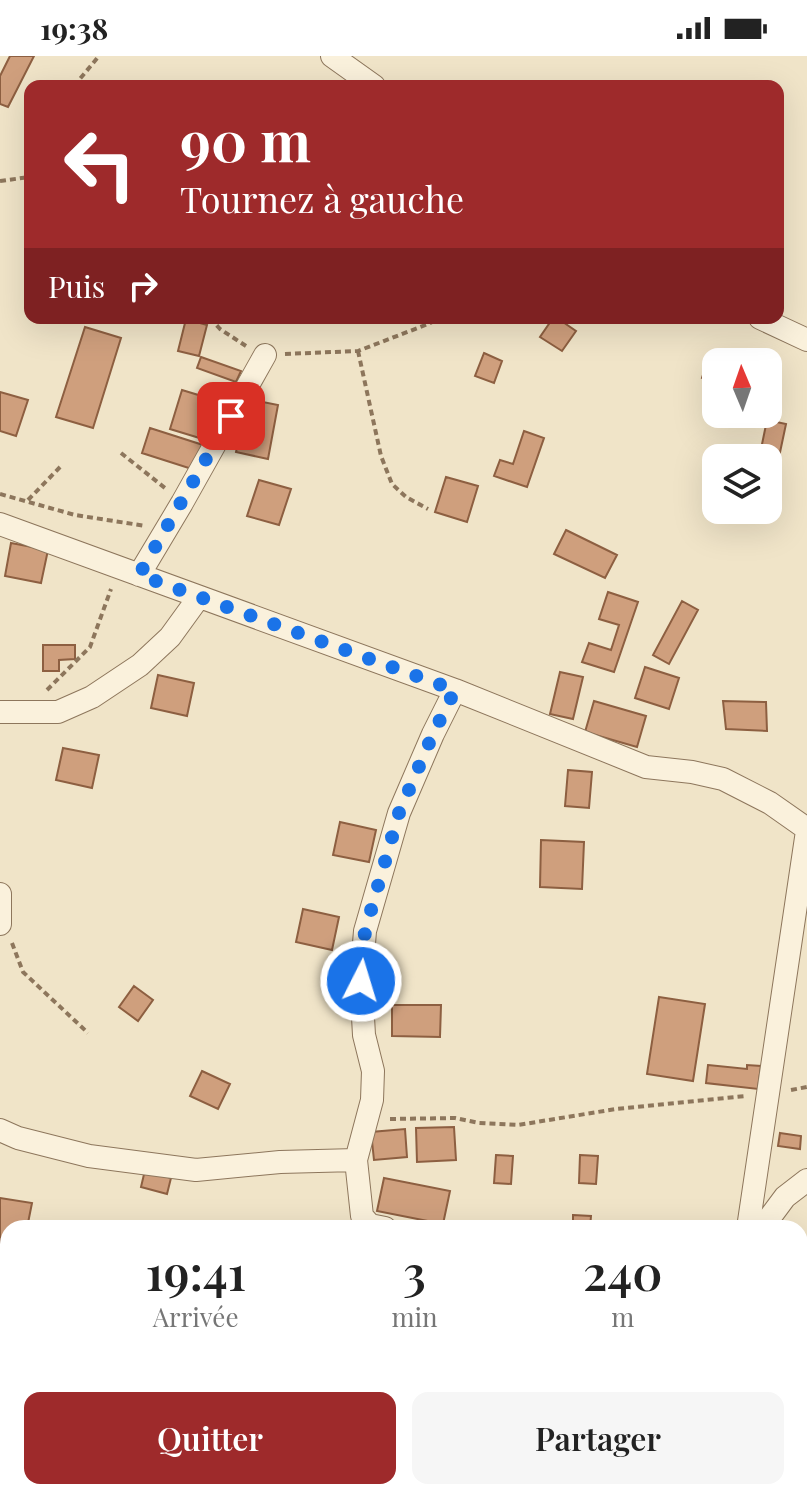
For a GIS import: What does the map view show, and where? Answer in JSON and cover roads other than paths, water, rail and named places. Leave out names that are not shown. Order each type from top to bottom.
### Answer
[{"type":"street","points":[[332,56],[366,80]]},
{"type":"street","points":[[773,324],[807,340]]},
{"type":"street","points":[[139,575],[265,355]]},
{"type":"street","points":[[0,524],[455,690],[646,767],[723,779],[770,803],[807,830],[749,1220]]},
{"type":"street","points":[[10,712],[58,712],[92,697],[140,665],[170,637],[199,597]]},
{"type":"street","points":[[366,1220],[362,1216],[356,1160],[372,1100],[373,1071],[364,1035],[361,981],[365,931],[399,813],[455,690]]},
{"type":"street","points":[[0,894],[0,924]]},
{"type":"street","points":[[0,1130],[18,1138],[89,1156],[196,1170],[280,1162],[356,1160]]},
{"type":"street","points":[[768,1220],[785,1197],[807,1180]]}]
